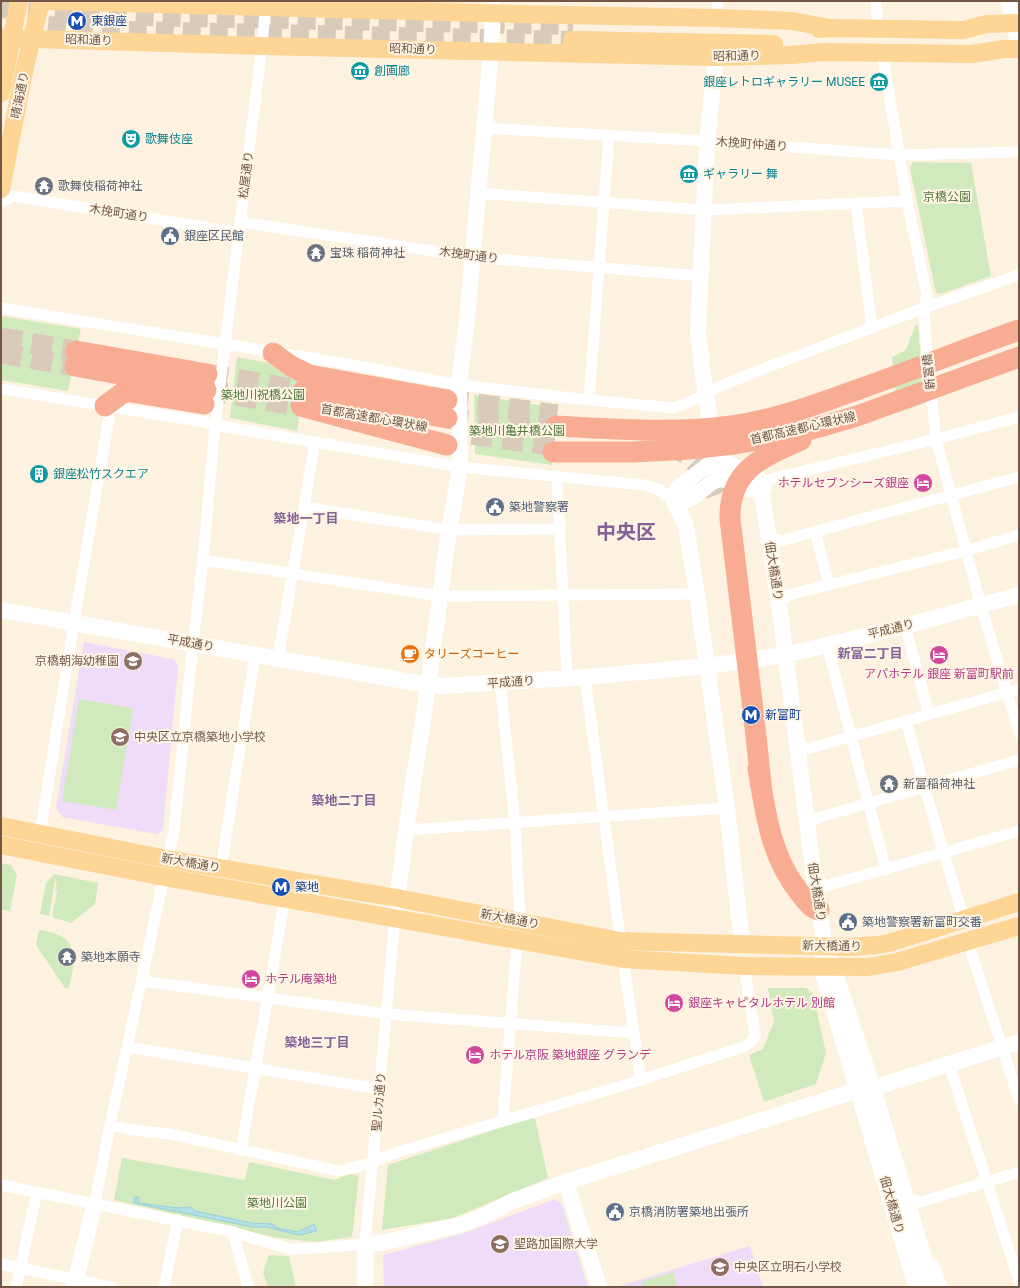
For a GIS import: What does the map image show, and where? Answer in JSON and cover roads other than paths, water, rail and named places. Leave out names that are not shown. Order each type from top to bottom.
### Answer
[{"type":"highway","points":[[991,333],[1019,323]]},
{"type":"highway","name":"首都高速都心環状線","points":[[766,419],[940,350],[991,333],[1019,326]]},
{"type":"highway","name":"首都高速都心環状線","points":[[555,435],[654,430],[703,421],[730,426],[766,419],[813,406],[850,393],[1019,330]]},
{"type":"highway","points":[[760,439],[840,412],[1019,341]]},
{"type":"highway","points":[[273,353],[291,366],[309,374],[453,424]]},
{"type":"highway","name":"首都高速都心環状線","points":[[555,435],[602,452],[689,449],[760,439],[823,426],[857,416],[1019,357]]},
{"type":"highway","points":[[76,358],[209,402]]},
{"type":"highway","points":[[105,406],[124,392],[209,402]]},
{"type":"highway","points":[[301,406],[453,424]]},
{"type":"highway","points":[[761,783],[730,520],[732,498],[735,488],[741,478],[762,458],[857,416]]},
{"type":"highway","points":[[555,435],[581,439],[655,442]]},
{"type":"highway","points":[[719,486],[749,719],[772,837],[781,864],[795,886],[805,900],[813,908],[819,910]]},
{"type":"main road","points":[[1,93],[6,38],[19,1]]},
{"type":"main road","name":"晴海通り","points":[[1,189],[31,38],[41,1]]},
{"type":"main road","name":"昭和通り","points":[[49,1],[718,9],[830,28]]},
{"type":"main road","name":"昭和通り","points":[[824,52],[792,44],[573,33],[791,32],[830,28],[963,30],[987,24],[1018,36],[1004,49],[972,54]]},
{"type":"main road","name":"昭和通り","points":[[6,38],[716,57],[791,55],[824,52],[972,54],[1019,62]]},
{"type":"main road","name":"新大橋通り","points":[[1,826],[167,859],[397,898],[620,940],[850,947],[878,945],[889,943],[1019,902]]},
{"type":"main road","name":"新大橋通り","points":[[1,845],[164,877],[623,958],[744,966],[880,966],[968,942],[1019,926]]},
{"type":"street","points":[[876,1],[878,28]]},
{"type":"street","points":[[1008,1],[1018,36]]},
{"type":"street","name":"松屋通り","points":[[95,1203],[110,1125],[174,831],[203,560],[209,402],[224,347],[266,4]]},
{"type":"street","points":[[395,918],[406,830],[449,530],[453,424],[472,257],[494,7]]},
{"type":"street","name":"新富橋","points":[[882,52],[898,155],[927,295],[924,308],[926,342],[936,439],[965,551],[1019,733]]},
{"type":"street","points":[[716,57],[707,141],[705,210],[700,276],[698,332],[706,395],[703,421],[716,459],[719,486]]},
{"type":"street","name":"木挽町仲通り","points":[[484,128],[707,141],[898,155],[1019,152]]},
{"type":"street","points":[[589,400],[609,136]]},
{"type":"street","points":[[478,193],[705,210],[907,201]]},
{"type":"street","name":"木挽町通り","points":[[1,202],[13,196],[239,227],[353,238],[472,257],[700,276]]},
{"type":"street","points":[[856,203],[872,328]]},
{"type":"street","points":[[209,402],[315,442],[453,424],[589,400],[674,408],[706,395],[718,387],[924,308],[1019,275]]},
{"type":"street","points":[[1,308],[224,347],[273,353]]},
{"type":"street","points":[[1,388],[105,406],[110,418],[74,622],[40,834]]},
{"type":"street","points":[[453,424],[557,476],[649,486],[677,499],[688,500],[719,486],[750,489],[775,478],[1019,418]]},
{"type":"street","points":[[278,659],[315,442]]},
{"type":"street","points":[[716,459],[756,475],[760,485]]},
{"type":"street","points":[[716,459],[678,488],[677,499],[679,509],[686,525],[697,594],[711,665],[742,944]]},
{"type":"street","points":[[557,476],[567,678]]},
{"type":"street","points":[[768,534],[780,541],[1019,477]]},
{"type":"street","name":"佃大橋通り","points":[[760,485],[779,604],[782,656],[797,743],[807,827],[828,967],[865,1089],[916,1287]]},
{"type":"street","points":[[304,507],[449,530],[560,530]]},
{"type":"street","points":[[815,531],[828,585]]},
{"type":"street","points":[[779,604],[788,595],[965,551],[1019,535]]},
{"type":"street","points":[[203,560],[440,596],[697,594]]},
{"type":"street","name":"平成通り","points":[[1,610],[278,659],[444,686],[585,677],[711,665],[782,656],[905,626],[1019,595]]},
{"type":"street","points":[[905,626],[929,714]]},
{"type":"street","points":[[827,645],[886,870]]},
{"type":"street","points":[[221,868],[255,655]]},
{"type":"street","points":[[585,677],[620,940],[641,1080]]},
{"type":"street","points":[[500,682],[515,823],[520,921]]},
{"type":"street","points":[[797,743],[807,749],[1019,689]]},
{"type":"street","points":[[906,721],[964,920]]},
{"type":"street","points":[[807,827],[817,818],[924,786],[1019,760]]},
{"type":"street","points":[[406,830],[727,808]]},
{"type":"street","points":[[814,877],[826,886],[1019,831]]},
{"type":"street","points":[[241,1150],[285,898]]},
{"type":"street","name":"聖ルカ通り","points":[[365,1287],[365,1244],[374,1161],[395,918]]},
{"type":"street","points":[[503,1121],[517,940]]},
{"type":"street","points":[[968,942],[1019,1100]]},
{"type":"street","points":[[110,1125],[132,1130],[170,1134],[339,1171],[641,1080],[743,1047],[752,1041],[755,1034],[744,966]]},
{"type":"street","points":[[142,981],[387,1014],[634,1033]]},
{"type":"street","points":[[1,1185],[233,1232],[288,1249],[381,1243],[459,1225],[482,1217],[513,1201],[566,1182],[1019,1042]]},
{"type":"street","points":[[128,1047],[379,1090]]},
{"type":"street","points":[[950,1064],[1019,1281]]},
{"type":"street","name":"佃大橋通り","points":[[865,1089],[907,1198],[933,1287]]},
{"type":"street","points":[[907,1198],[921,1202],[1019,1172]]},
{"type":"street","points":[[566,1182],[599,1287]]},
{"type":"street","points":[[16,1287],[37,1192]]},
{"type":"street","points":[[907,1198],[927,1243],[942,1287]]},
{"type":"street","points":[[75,1283],[95,1203]]},
{"type":"street","points":[[164,1287],[178,1220]]},
{"type":"street","points":[[233,1232],[248,1287]]},
{"type":"street","points":[[1,1264],[75,1283],[111,1287]]},
{"type":"water","points":[[135,1197],[138,1197],[139,1203],[178,1208],[191,1207],[195,1211],[252,1223],[273,1224],[277,1228],[298,1232],[314,1224],[317,1231],[298,1235],[267,1227],[253,1227],[134,1203]]},
{"type":"tunnel","points":[[1,9],[90,16],[573,26]]},
{"type":"tunnel","points":[[48,25],[89,29],[572,40]]},
{"type":"tunnel","points":[[1,338],[76,351]]},
{"type":"tunnel","points":[[1,353],[75,366]]},
{"type":"tunnel","points":[[207,374],[303,391]]},
{"type":"tunnel","points":[[206,390],[301,406]]},
{"type":"tunnel","points":[[447,400],[557,415]]},
{"type":"tunnel","points":[[447,418],[486,423],[544,425]]},
{"type":"tunnel","points":[[472,434],[554,446]]},
{"type":"tunnel","points":[[668,445],[684,453],[697,464],[708,479],[716,495]]},
{"type":"place","name":"東銀座","points":[[77,21]]},
{"type":"place","name":"創画廊","points":[[360,71]]},
{"type":"place","name":"銀座レトロギャラリー MUSEE","points":[[879,82]]},
{"type":"place","name":"歌舞伎座","points":[[131,139]]},
{"type":"place","name":"ギャラリー 舞","points":[[689,174]]},
{"type":"place","name":"歌舞伎稲荷神社","points":[[44,186]]},
{"type":"place","name":"銀座区民館","points":[[170,236]]},
{"type":"place","name":"宝珠 稲荷神社","points":[[316,253]]},
{"type":"place","name":"銀座松竹スクエア","points":[[39,474]]},
{"type":"place","name":"ホテルセブンシーズ銀座","points":[[923,483]]},
{"type":"place","name":"築地警察署","points":[[495,507]]},
{"type":"place","name":"タリーズコーヒー","points":[[410,654]]},
{"type":"place","name":"アパホテル 銀座 新富町駅前","points":[[939,655]]},
{"type":"place","name":"京橋朝海幼稚園","points":[[133,661]]},
{"type":"place","name":"新富町","points":[[751,715]]},
{"type":"place","name":"中央区立京橋築地小学校","points":[[120,737]]},
{"type":"place","name":"新富稲荷神社","points":[[889,784]]},
{"type":"place","name":"築地","points":[[281,887]]},
{"type":"place","name":"築地警察署新富町交番","points":[[848,922]]},
{"type":"place","name":"築地本願寺","points":[[67,957]]},
{"type":"place","name":"ホテル庵築地","points":[[251,979]]},
{"type":"place","name":"銀座キャピタルホテル 別館","points":[[674,1003]]},
{"type":"place","name":"ホテル京阪 築地銀座 グランデ","points":[[475,1055]]},
{"type":"place","name":"京橋消防署築地出張所","points":[[615,1212]]},
{"type":"place","name":"聖路加国際大学","points":[[500,1244]]},
{"type":"place","name":"中央区立明石小学校","points":[[720,1267]]},
{"type":"district","name":"築地一丁目","points":[[306,518]]},
{"type":"district","name":"中央区","points":[[626,532]]},
{"type":"district","name":"新富二丁目","points":[[870,653]]},
{"type":"district","name":"築地二丁目","points":[[344,800]]},
{"type":"district","name":"築地三丁目","points":[[317,1042]]},
{"type":"park label","name":"京橋公園","points":[[947,197]]},
{"type":"park label","name":"築地川祝橋公園","points":[[263,395]]},
{"type":"park label","name":"築地川亀井橋公園","points":[[517,431]]},
{"type":"park label","name":"築地川公園","points":[[277,1203]]}]
